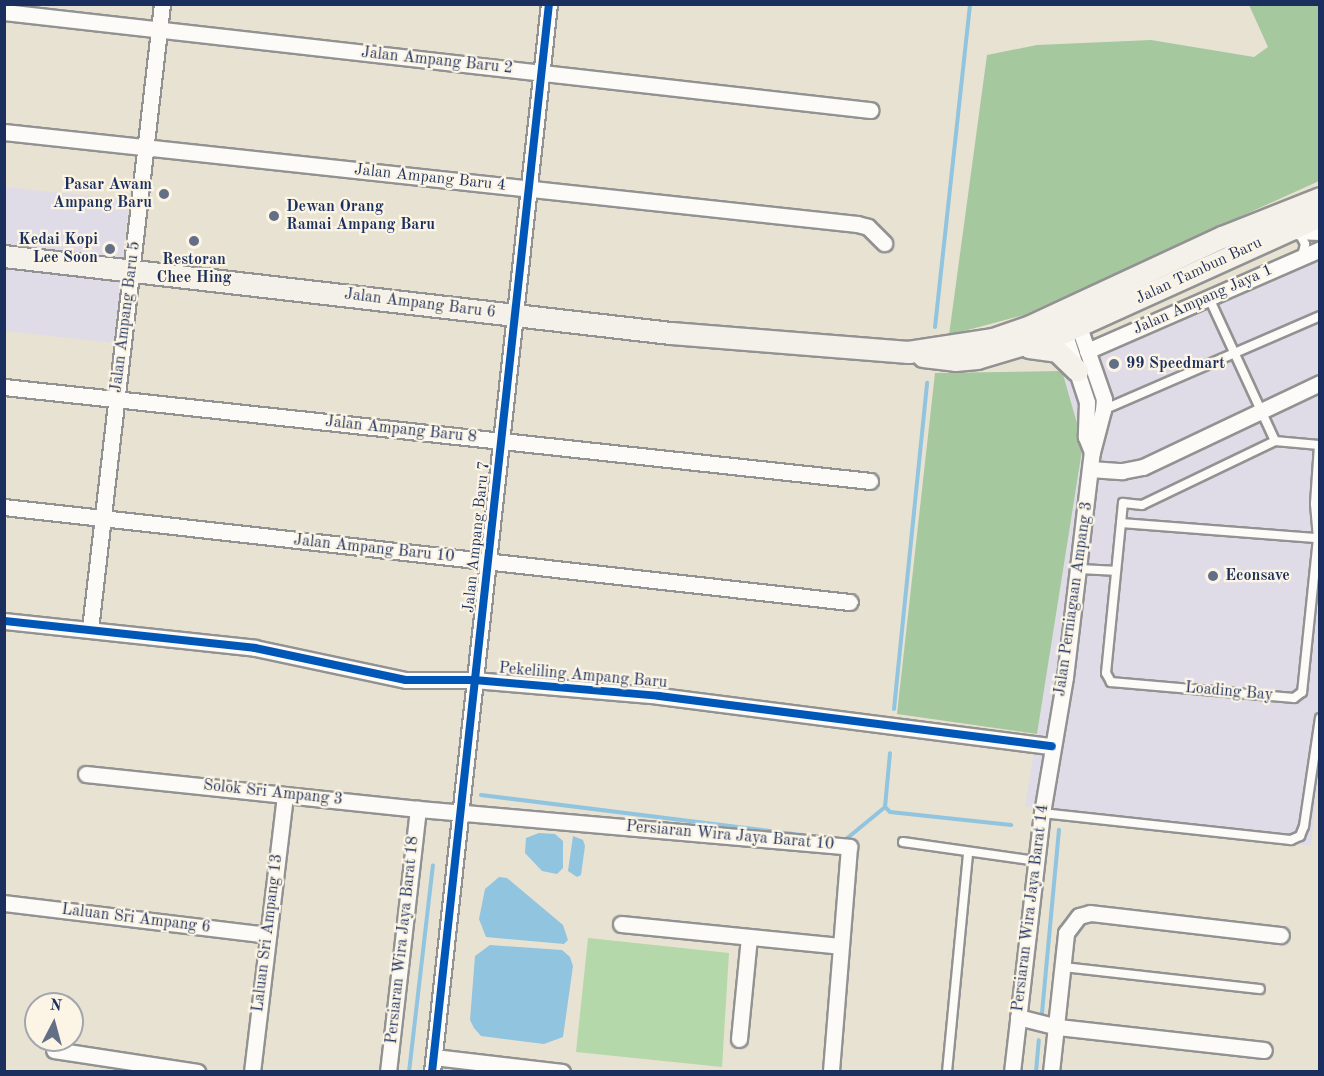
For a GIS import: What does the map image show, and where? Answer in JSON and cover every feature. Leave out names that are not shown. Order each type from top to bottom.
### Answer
[{"type":"main road","name":"Jalan Tambun Baru","points":[[1121,287],[1222,237],[1320,198]]},
{"type":"main road","name":"Jalan Tambun Baru","points":[[1070,328],[1291,231],[1320,216]]},
{"type":"main road","name":"Jalan Ampang Baru 6","points":[[4,256],[512,315],[805,346],[908,352],[955,360],[1012,349],[1070,328]]},
{"type":"main road","name":"Jalan Ampang Baru 6","points":[[908,352],[958,345],[1030,326],[1121,287]]},
{"type":"main road","points":[[958,345],[983,347],[1053,324],[1070,328],[1121,287]]},
{"type":"main road","points":[[1012,349],[1039,346],[1057,351],[1077,370]]},
{"type":"street","name":"Jalan Ampang Baru 5","points":[[90,629],[162,4]]},
{"type":"street","name":"Jalan Ampang Baru 7","points":[[433,1064],[459,810],[489,562],[512,315],[549,4]]},
{"type":"street","name":"Jalan Ampang Baru 2","points":[[4,12],[870,110]]},
{"type":"street","name":"Jalan Ampang Baru 4","points":[[4,132],[857,224],[868,227],[884,243]]},
{"type":"street","points":[[1291,231],[1320,232]]},
{"type":"street","name":"Jalan Ampang Jaya 1","points":[[1087,351],[1320,249]]},
{"type":"street","name":"Jalan Perniagaan Ampang 3","points":[[1052,746],[1079,569],[1092,452],[1104,410],[1104,399],[1087,351],[1070,328]]},
{"type":"street","name":"Jalan Perniagaan Ampang 3","points":[[1070,328],[1077,370],[1087,402],[1086,437],[1092,452]]},
{"type":"street","points":[[1090,469],[1122,471],[1143,467],[1320,384]]},
{"type":"street","name":"Jalan Ampang Baru 8","points":[[4,387],[870,481]]},
{"type":"street","name":"Jalan Ampang Baru 10","points":[[4,507],[850,602]]},
{"type":"street","name":"Pekeliling Ampang Baru","points":[[4,621],[255,648],[406,680],[474,680],[659,696],[1052,746]]},
{"type":"street","name":"Persiaran Wira Jaya Barat 14","points":[[1012,1071],[1036,861],[1052,746]]},
{"type":"street","name":"Solok Sri Ampang 3","points":[[86,774],[418,809],[459,810]]},
{"type":"street","name":"Laluan Sri Ampang 13","points":[[252,1071],[285,795]]},
{"type":"street","name":"Persiaran Wira Jaya Barat 18","points":[[388,1071],[418,809]]},
{"type":"street","name":"Persiaran Wira Jaya Barat 10","points":[[459,810],[849,847],[831,1071]]},
{"type":"street","name":"Laluan Sri Ampang 6","points":[[4,903],[268,935]]},
{"type":"street","points":[[1051,1071],[1058,1027],[1066,933],[1071,922],[1090,913],[1281,935]]},
{"type":"street","points":[[621,924],[840,946]]},
{"type":"street","points":[[739,1039],[749,937]]},
{"type":"street","points":[[1018,1017],[1058,1027],[1264,1050]]},
{"type":"street","points":[[68,1052],[197,1071]]},
{"type":"street","points":[[433,1064],[562,1071]]},
{"type":"lane","points":[[1291,231],[1305,244],[1301,257]]},
{"type":"lane","points":[[1209,298],[1275,441]]},
{"type":"lane","points":[[1104,410],[1320,316]]},
{"type":"lane","points":[[1079,569],[1114,571],[1123,503],[1142,505],[1275,441],[1319,445],[1315,504],[1318,538],[1121,523]]},
{"type":"lane","name":"Loading Bay","points":[[1114,571],[1106,673],[1111,682],[1294,698],[1302,692],[1318,538]]},
{"type":"lane","points":[[1042,813],[1291,840],[1300,836],[1304,826],[1320,718]]},
{"type":"lane","points":[[903,842],[1036,861]]},
{"type":"lane","points":[[947,1071],[968,853]]},
{"type":"lane","points":[[1063,967],[1260,989]]},
{"type":"shaded area","points":[[5,187],[129,200],[114,343],[5,331]]},
{"type":"shaded area","points":[[1319,253],[1320,757],[1311,846],[1025,806],[1083,444],[1058,359]]},
{"type":"green space","points":[[1249,5],[1319,5],[1319,181],[1024,315],[949,335],[987,55],[1037,45],[1151,40],[1254,57],[1268,47]]},
{"type":"green space","points":[[1062,371],[1083,444],[1037,734],[897,714],[935,373]]},
{"type":"green space","points":[[588,938],[729,953],[722,1067],[576,1052]]},
{"type":"water","points":[[539,833],[555,834],[563,841],[563,868],[557,874],[542,871],[525,853],[526,838]]},
{"type":"water","points":[[573,836],[583,840],[585,846],[581,875],[577,877],[568,871]]},
{"type":"water","points":[[499,877],[507,878],[563,925],[568,940],[564,944],[486,937],[479,919],[485,889]]},
{"type":"water","points":[[490,945],[562,950],[570,957],[573,966],[563,1037],[544,1044],[481,1036],[474,1028],[470,1020],[475,956]]},
{"type":"waterway","points":[[935,327],[970,4]]},
{"type":"waterway","points":[[894,709],[927,383]]},
{"type":"waterway","points":[[845,840],[885,807],[890,753]]},
{"type":"waterway","points":[[481,795],[825,838]]},
{"type":"waterway","points":[[885,807],[890,812],[1011,825]]},
{"type":"waterway","points":[[1042,1013],[1059,830]]},
{"type":"waterway","points":[[409,1072],[433,865]]},
{"type":"waterway","points":[[1036,1072],[1039,1040]]},
{"type":"cycle path","points":[[432,1072],[549,4]]},
{"type":"cycle path","points":[[4,621],[255,648],[406,680],[474,680],[659,696],[1052,746]]},
{"type":"place","name":"Pasar Awam Ampang Baru","points":[[164,194]]},
{"type":"place","name":"Dewan Orang Ramai Ampang Baru","points":[[274,216]]},
{"type":"place","name":"Restoran Chee Hing","points":[[194,241]]},
{"type":"place","name":"Kedai Kopi Lee Soon","points":[[110,249]]},
{"type":"place","name":"99 Speedmart","points":[[1114,364]]},
{"type":"place","name":"Econsave","points":[[1213,576]]}]
